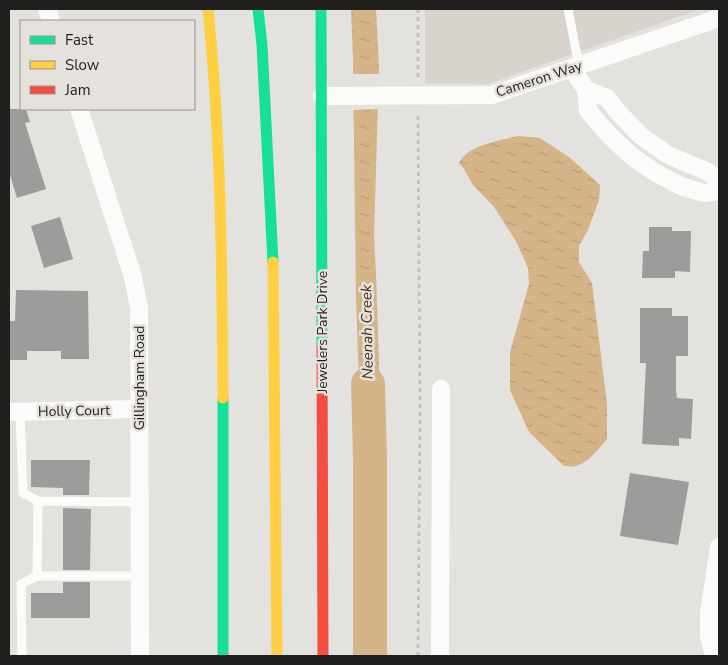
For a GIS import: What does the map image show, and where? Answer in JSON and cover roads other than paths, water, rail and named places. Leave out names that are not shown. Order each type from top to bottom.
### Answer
[{"type":"main road","points":[[208,9],[221,177],[223,656]]},
{"type":"main road","points":[[258,9],[262,45],[274,283],[277,656]]},
{"type":"main road","name":"Jewelers Park Drive","points":[[321,9],[323,656]]},
{"type":"street","name":"Cameron Way","points":[[322,96],[492,95],[719,18]]},
{"type":"street","points":[[576,67],[586,90],[588,111],[611,137],[634,158],[656,174],[683,187],[704,193],[719,191]]},
{"type":"street","points":[[586,90],[607,98],[641,136],[668,155],[708,172],[719,180]]},
{"type":"street","name":"Gillingham Road","points":[[79,110],[137,292],[140,308],[140,656]]},
{"type":"street","points":[[440,656],[441,389]]},
{"type":"street","name":"Holly Court","points":[[14,412],[139,409]]},
{"type":"street","points":[[714,656],[709,636],[709,613],[719,547]]},
{"type":"lane","points":[[568,9],[576,67]]},
{"type":"lane","points":[[14,412],[22,493],[38,501],[140,502]]},
{"type":"lane","points":[[38,501],[38,576]]},
{"type":"lane","points":[[22,656],[21,584],[38,576],[141,576]]},
{"type":"water","points":[[351,9],[376,9],[379,67],[374,237],[381,425],[369,431],[360,413]]},
{"type":"water","points":[[519,136],[540,138],[569,157],[600,185],[599,200],[588,230],[579,246],[579,262],[592,283],[607,404],[607,439],[588,460],[576,466],[563,465],[529,432],[510,390],[510,352],[529,284],[528,268],[516,241],[494,207],[473,185],[459,163],[469,152],[485,144]]},
{"type":"waterway","name":"Neenah Creek","points":[[368,384],[370,656]]}]
